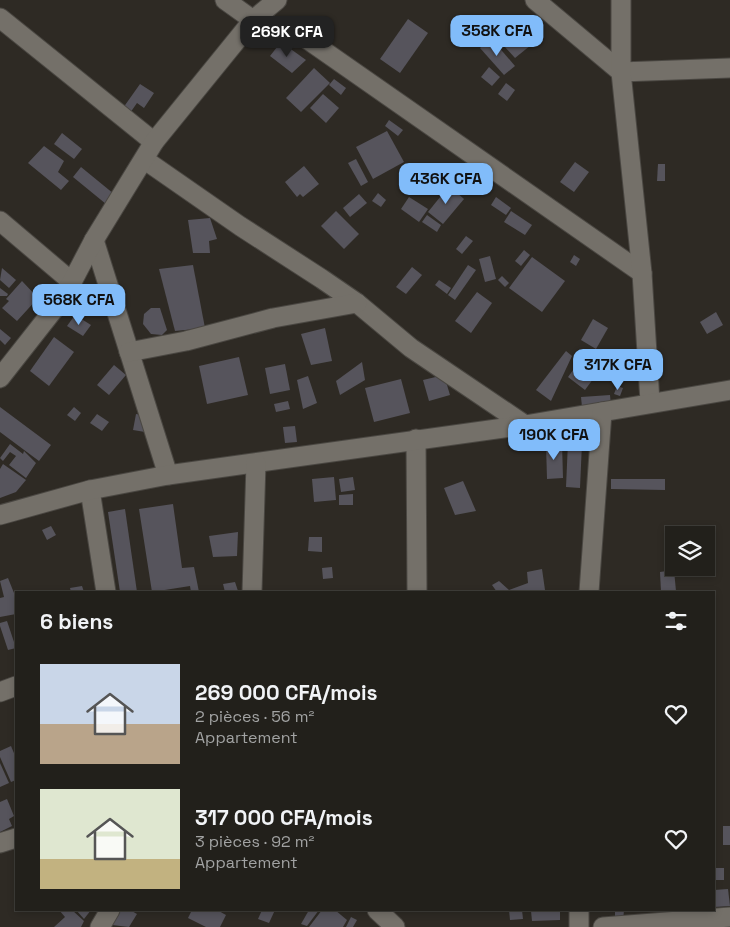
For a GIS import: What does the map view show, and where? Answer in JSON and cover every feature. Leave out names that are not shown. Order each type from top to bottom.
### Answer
[{"type":"street","points":[[225,0],[253,20],[301,35],[642,273]]},
{"type":"street","points":[[0,378],[55,308],[72,282],[94,240],[145,160],[154,142],[253,20],[277,0]]},
{"type":"street","points":[[535,0],[621,72],[730,68]]},
{"type":"street","points":[[621,0],[621,72],[642,273],[650,402]]},
{"type":"street","points":[[0,18],[154,142]]},
{"type":"street","points":[[145,160],[357,304],[411,348],[525,425]]},
{"type":"street","points":[[0,221],[72,282]]},
{"type":"street","points":[[94,240],[168,475]]},
{"type":"street","points":[[130,352],[186,341],[273,318],[357,304]]},
{"type":"street","points":[[0,515],[90,490],[168,475],[525,425],[650,402],[730,390]]},
{"type":"street","points":[[589,591],[602,412]]},
{"type":"street","points":[[416,439],[418,591]]},
{"type":"street","points":[[252,591],[256,463]]},
{"type":"street","points":[[90,490],[106,591]]},
{"type":"street","points":[[0,692],[15,686]]},
{"type":"street","points":[[0,843],[15,838]]},
{"type":"street","points":[[100,927],[109,911]]},
{"type":"street","points":[[377,911],[395,927]]},
{"type":"street","points":[[579,911],[579,927]]},
{"type":"street","points":[[603,927],[730,917]]},
{"type":"building","points":[[408,19],[428,33],[400,73],[380,59]]},
{"type":"building","points":[[530,24],[541,37],[515,58],[504,46]]},
{"type":"building","points":[[491,38],[515,66],[504,75],[480,48]]},
{"type":"building","points":[[281,42],[306,60],[292,73],[270,56]]},
{"type":"building","points":[[489,67],[500,77],[492,86],[481,77]]},
{"type":"building","points":[[314,68],[330,83],[301,112],[286,98]]},
{"type":"building","points":[[334,79],[346,88],[341,95],[329,85]]},
{"type":"building","points":[[506,83],[515,90],[507,101],[498,94]]},
{"type":"building","points":[[140,84],[154,93],[144,108],[137,103],[130,113],[123,108]]},
{"type":"building","points":[[323,94],[339,108],[326,123],[310,108]]},
{"type":"building","points":[[389,120],[403,130],[398,136],[385,126]]},
{"type":"building","points":[[387,131],[404,162],[373,179],[356,147]]},
{"type":"building","points":[[62,133],[82,149],[74,159],[54,144]]},
{"type":"building","points":[[44,146],[64,161],[58,172],[69,181],[61,190],[28,163]]},
{"type":"building","points":[[356,159],[368,182],[361,186],[348,163]]},
{"type":"building","points":[[575,162],[589,172],[574,192],[560,182]]},
{"type":"building","points":[[658,164],[665,164],[665,181],[657,181]]},
{"type":"building","points":[[304,166],[319,184],[303,197],[300,194],[297,197],[285,182]]},
{"type":"building","points":[[81,167],[114,194],[106,204],[73,177]]},
{"type":"building","points":[[449,186],[464,199],[443,224],[428,212]]},
{"type":"building","points":[[378,193],[386,200],[381,207],[372,201]]},
{"type":"building","points":[[359,194],[367,203],[350,217],[343,208]]},
{"type":"building","points":[[409,197],[428,209],[419,222],[401,209]]},
{"type":"building","points":[[496,197],[511,208],[506,215],[491,205]]},
{"type":"building","points":[[336,211],[359,234],[344,249],[321,226]]},
{"type":"building","points":[[511,211],[532,225],[525,235],[504,222]]},
{"type":"building","points":[[427,215],[441,225],[437,232],[422,222]]},
{"type":"building","points":[[210,218],[217,239],[209,241],[210,253],[193,253],[188,220]]},
{"type":"building","points":[[466,236],[473,241],[462,254],[456,249]]},
{"type":"building","points":[[524,250],[530,255],[521,266],[515,261]]},
{"type":"building","points":[[574,255],[580,259],[576,266],[570,262]]},
{"type":"building","points":[[490,256],[496,279],[485,282],[479,259]]},
{"type":"building","points":[[532,257],[565,281],[542,312],[509,288]]},
{"type":"building","points":[[193,265],[205,328],[175,331],[159,269]]},
{"type":"building","points":[[468,265],[476,270],[455,300],[448,295]]},
{"type":"building","points":[[412,267],[422,275],[406,294],[396,287]]},
{"type":"building","points":[[2,268],[16,280],[9,288],[0,280]]},
{"type":"building","points":[[502,276],[509,283],[505,287],[498,280]]},
{"type":"building","points":[[439,280],[451,288],[447,294],[435,285]]},
{"type":"building","points":[[22,281],[38,298],[17,321],[2,308],[9,301],[6,299]]},
{"type":"building","points":[[0,288],[8,294],[7,296],[0,296]]},
{"type":"building","points":[[477,292],[492,303],[471,333],[455,321]]},
{"type":"building","points":[[151,308],[160,308],[167,330],[162,335],[151,334],[143,324],[144,314]]},
{"type":"building","points":[[716,312],[723,325],[707,334],[700,322]]},
{"type":"building","points":[[75,315],[91,325],[83,336],[67,326]]},
{"type":"building","points":[[593,319],[608,328],[596,349],[581,340]]},
{"type":"building","points":[[325,328],[332,361],[311,365],[301,334]]},
{"type":"building","points":[[0,329],[11,338],[5,345],[0,340]]},
{"type":"building","points":[[54,337],[74,352],[49,386],[30,371]]},
{"type":"building","points":[[566,351],[572,356],[551,401],[536,390]]},
{"type":"building","points":[[587,351],[604,364],[585,390],[568,377]]},
{"type":"building","points":[[613,352],[614,359],[603,359],[603,353]]},
{"type":"building","points":[[239,357],[248,395],[207,404],[199,366]]},
{"type":"building","points":[[362,362],[365,380],[340,395],[336,381]]},
{"type":"building","points":[[285,364],[290,390],[270,394],[265,368]]},
{"type":"building","points":[[114,365],[126,375],[109,395],[97,385]]},
{"type":"building","points":[[444,375],[450,395],[429,401],[423,380]]},
{"type":"building","points":[[308,376],[317,403],[303,409],[297,380]]},
{"type":"building","points":[[401,379],[410,413],[374,422],[365,388]]},
{"type":"building","points":[[617,386],[623,388],[620,396],[614,394]]},
{"type":"building","points":[[610,395],[611,405],[582,407],[581,397]]},
{"type":"building","points":[[288,401],[290,409],[276,412],[274,404]]},
{"type":"building","points":[[0,407],[51,445],[39,461],[0,432]]},
{"type":"building","points":[[74,407],[81,413],[75,421],[67,415]]},
{"type":"building","points":[[97,414],[109,422],[102,431],[90,423]]},
{"type":"building","points":[[136,414],[148,416],[145,432],[133,430]]},
{"type":"building","points":[[295,426],[297,442],[285,443],[283,427]]},
{"type":"building","points":[[568,442],[582,443],[580,488],[566,487]]},
{"type":"building","points":[[562,443],[563,478],[547,479],[546,444]]},
{"type":"building","points":[[10,444],[23,454],[24,451],[36,463],[26,478],[9,465],[16,456],[10,452],[3,461],[0,458]]},
{"type":"building","points":[[3,464],[26,480],[16,492],[0,498],[0,469]]},
{"type":"building","points":[[334,477],[336,500],[314,502],[312,479]]},
{"type":"building","points":[[353,477],[355,490],[341,492],[339,479]]},
{"type":"building","points":[[611,479],[665,479],[665,490],[611,489]]},
{"type":"building","points":[[463,481],[476,511],[455,515],[444,488]]},
{"type":"building","points":[[353,494],[353,505],[339,505],[339,495]]},
{"type":"building","points":[[173,504],[182,568],[194,567],[199,591],[191,591],[190,586],[152,591],[139,509]]},
{"type":"building","points":[[125,509],[137,591],[120,591],[108,512]]},
{"type":"building","points":[[51,526],[56,535],[47,540],[42,530]]},
{"type":"building","points":[[238,532],[237,556],[213,557],[209,536]]},
{"type":"building","points":[[309,537],[322,537],[322,552],[308,551]]},
{"type":"building","points":[[332,567],[333,578],[323,579],[322,568]]},
{"type":"building","points":[[542,569],[545,590],[496,591],[492,585],[499,581],[509,590],[528,583],[527,572]]},
{"type":"building","points":[[665,571],[665,576],[675,576],[676,591],[661,591],[660,572]]},
{"type":"building","points":[[8,578],[15,596],[15,614],[0,617],[0,598],[4,597],[0,581]]},
{"type":"building","points":[[235,582],[238,591],[225,591],[223,584]]},
{"type":"building","points":[[82,586],[84,591],[71,591],[70,588]]},
{"type":"building","points":[[7,621],[15,648],[8,650],[0,623]]},
{"type":"building","points":[[11,746],[15,756],[15,780],[11,782],[0,757],[0,751]]},
{"type":"building","points":[[0,763],[9,783],[0,787]]},
{"type":"building","points":[[7,799],[14,816],[9,819],[12,826],[0,832],[0,802]]},
{"type":"building","points":[[723,826],[730,826],[730,845],[723,845]]},
{"type":"building","points":[[715,868],[724,868],[724,880],[715,880]]},
{"type":"building","points":[[728,889],[730,906],[715,907],[715,890]]},
{"type":"building","points":[[60,911],[73,911],[84,921],[81,927],[54,927],[65,917]]},
{"type":"building","points":[[77,911],[90,911],[84,919]]},
{"type":"building","points":[[120,911],[132,911],[137,914],[129,927],[112,925]]},
{"type":"building","points":[[192,911],[219,911],[226,915],[220,927],[206,927],[188,918]]},
{"type":"building","points":[[262,911],[275,911],[269,923],[258,919]]},
{"type":"building","points":[[308,911],[318,911],[307,926],[301,924]]},
{"type":"building","points":[[321,911],[336,911],[347,920],[343,927],[309,927]]},
{"type":"building","points":[[509,911],[522,911],[523,919],[510,920]]},
{"type":"building","points":[[531,911],[560,911],[560,920],[532,921]]},
{"type":"building","points":[[615,911],[624,911],[623,921],[615,920]]},
{"type":"building","points":[[351,917],[357,920],[353,927],[346,927]]}]
